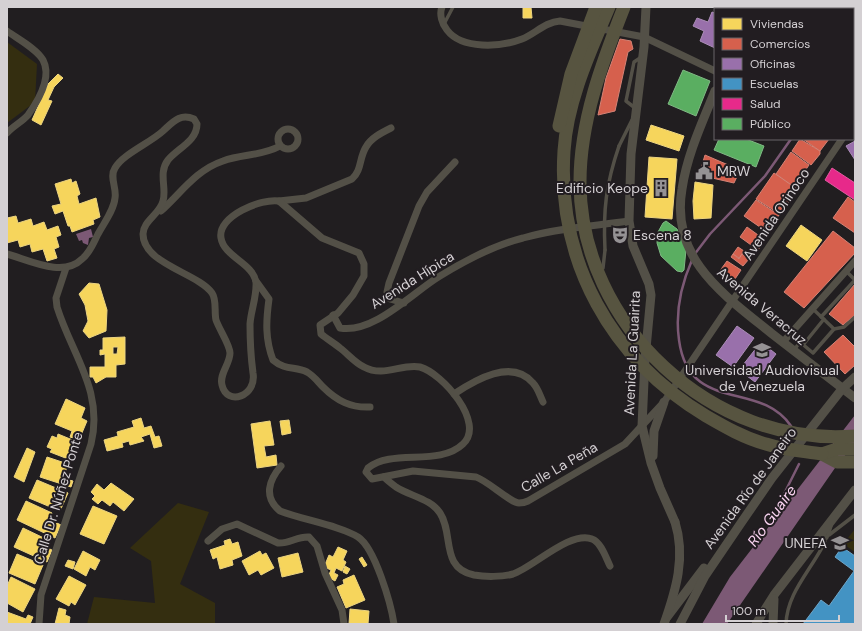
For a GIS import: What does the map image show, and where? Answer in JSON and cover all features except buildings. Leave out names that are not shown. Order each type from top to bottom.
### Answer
[{"type":"highway","points":[[564,149],[559,125],[578,55],[596,7]]},
{"type":"highway","points":[[609,7],[577,90],[570,114],[564,149],[563,176],[565,202],[577,257],[593,296],[607,323],[642,367],[668,391],[728,429],[765,444],[784,449],[822,454],[836,462],[855,462]]},
{"type":"highway","points":[[624,7],[592,98],[582,155],[580,187],[584,220],[591,253],[602,279],[625,323],[644,347],[682,383],[717,406],[739,418],[799,434],[838,438],[855,436]]},
{"type":"highway","points":[[822,454],[837,449],[855,449]]},
{"type":"street","points":[[442,7],[441,15],[444,26],[449,33],[460,41],[496,45],[522,39],[552,23],[560,21],[644,37],[714,71]]},
{"type":"street","name":"Avenida La Guairita","points":[[646,7],[643,56],[629,172],[629,221],[633,246],[649,284],[651,295],[645,359],[642,426],[653,470],[675,522],[681,543],[680,559],[673,596],[663,624]]},
{"type":"street","points":[[7,31],[43,60],[46,78],[42,90],[28,115],[7,133]]},
{"type":"street","name":"Avenida Veracruz","points":[[714,93],[696,138],[681,190],[682,222],[689,250],[699,268],[710,282],[732,302],[855,399]]},
{"type":"street","points":[[7,254],[52,267],[66,268],[83,259],[110,212],[115,199],[113,175],[116,166],[126,157],[158,136],[177,118],[184,116],[194,119],[197,124],[196,134],[167,161],[163,176],[164,200],[162,205],[144,228],[143,238],[154,254],[169,266],[199,280],[213,294],[216,319],[230,352],[222,378],[222,386],[230,395],[236,397],[243,396],[249,392],[254,379],[250,324],[256,281]]},
{"type":"street","points":[[370,407],[356,408],[341,402],[331,395],[315,378],[306,372],[287,368],[273,360],[267,341],[266,329],[269,299],[251,272],[223,245],[221,233],[226,222],[243,209],[273,200],[279,201],[306,198],[352,179],[357,174],[365,148],[371,140],[391,128]]},
{"type":"street","name":"Avenida Orinoco","points":[[664,402],[841,140]]},
{"type":"street","points":[[148,222],[169,204],[188,182],[209,168],[222,161],[243,156],[262,154],[280,146]]},
{"type":"street","points":[[404,303],[390,299],[387,292],[389,283],[419,206],[426,192],[455,162]]},
{"type":"street","points":[[279,201],[322,238],[353,250],[362,258],[364,264],[364,276],[353,295],[333,315],[320,325],[321,334],[363,367],[374,371],[384,372],[418,367],[433,374],[454,394],[468,419],[470,428],[469,437],[464,444],[439,455],[387,460],[372,464],[366,472],[372,479],[384,478],[396,487],[420,498],[440,512],[448,532],[450,558],[464,571],[473,575],[485,576],[513,574],[568,542],[586,538],[592,539],[598,543],[610,566]]},
{"type":"street","name":"Avenida Hípica","points":[[333,315],[340,328],[349,330],[388,314],[422,288],[464,263],[522,238],[558,230],[629,221]]},
{"type":"street","points":[[783,342],[855,261]]},
{"type":"street","name":"Calle Dr. Núñez Ponte","points":[[39,624],[42,595],[89,448],[94,422],[93,396],[58,307],[56,298],[66,268]]},
{"type":"street","points":[[454,394],[465,387],[495,373],[513,371],[528,378],[534,384],[542,402]]},
{"type":"street","name":"Avenida Río de Janeiro","points":[[680,624],[705,576],[772,478],[842,389],[855,377]]},
{"type":"street","points":[[653,470],[654,431],[664,402]]},
{"type":"street","name":"Calle La Peña","points":[[384,478],[390,475],[412,471],[476,477],[485,480],[513,502],[520,503],[528,501],[625,444],[664,402]]},
{"type":"street","points":[[281,466],[271,479],[270,494],[273,504],[280,511],[340,530],[361,539],[366,545],[378,570],[388,598],[394,624]]},
{"type":"street","points":[[756,624],[774,595],[855,490]]},
{"type":"street","points":[[663,624],[726,537],[741,522]]},
{"type":"street","points":[[208,541],[222,529],[237,524],[278,543],[284,544],[304,536],[309,537],[317,546],[325,573],[342,610],[344,624]]},
{"type":"street","points":[[773,624],[772,610],[774,595]]},
{"type":"lane","points":[[444,26],[453,7]]},
{"type":"lane","points":[[602,279],[605,250],[604,228],[606,191],[619,146],[636,112]]},
{"type":"lane","points":[[803,344],[822,318],[855,280],[846,271]]},
{"type":"lane","points":[[812,309],[834,329]]},
{"type":"lane","points":[[793,350],[800,342],[813,353],[834,329],[844,327],[855,317]]},
{"type":"lane","points":[[814,543],[829,535],[855,514]]},
{"type":"lane","points":[[786,624],[790,600],[824,548],[834,516]]},
{"type":"shaded area","points":[[855,7],[855,16],[854,8],[809,8]]},
{"type":"shaded area","points":[[7,42],[37,64],[35,102],[7,123]]},
{"type":"shaded area","points":[[91,229],[93,237],[89,238],[88,245],[83,243],[82,240],[79,241],[76,234]]},
{"type":"shaded area","name":"Río Guaire","points":[[855,415],[855,443],[835,468],[727,624],[702,624],[730,577]]},
{"type":"shaded area","points":[[178,503],[209,512],[180,584],[215,603],[215,624],[87,624],[94,597],[155,603],[151,561],[130,548]]},
{"type":"shaded area","points":[[855,529],[855,552],[843,544]]},
{"type":"waterway","points":[[694,255],[710,234],[765,176],[790,140]]},
{"type":"waterway","points":[[692,260],[682,289],[678,309],[679,340],[685,363],[696,378],[710,388],[761,403],[777,412],[791,426]]},
{"type":"waterway","points":[[784,509],[782,498],[799,464]]},
{"type":"place","name":"MRW","points":[[704,171]]},
{"type":"place","name":"Edificio Keope","points":[[661,188]]},
{"type":"place","name":"Escena 8","points":[[620,235]]},
{"type":"place","name":"Universidad Audiovisual de Venezuela","points":[[762,350]]},
{"type":"place","name":"UNEFA","points":[[840,543]]}]
